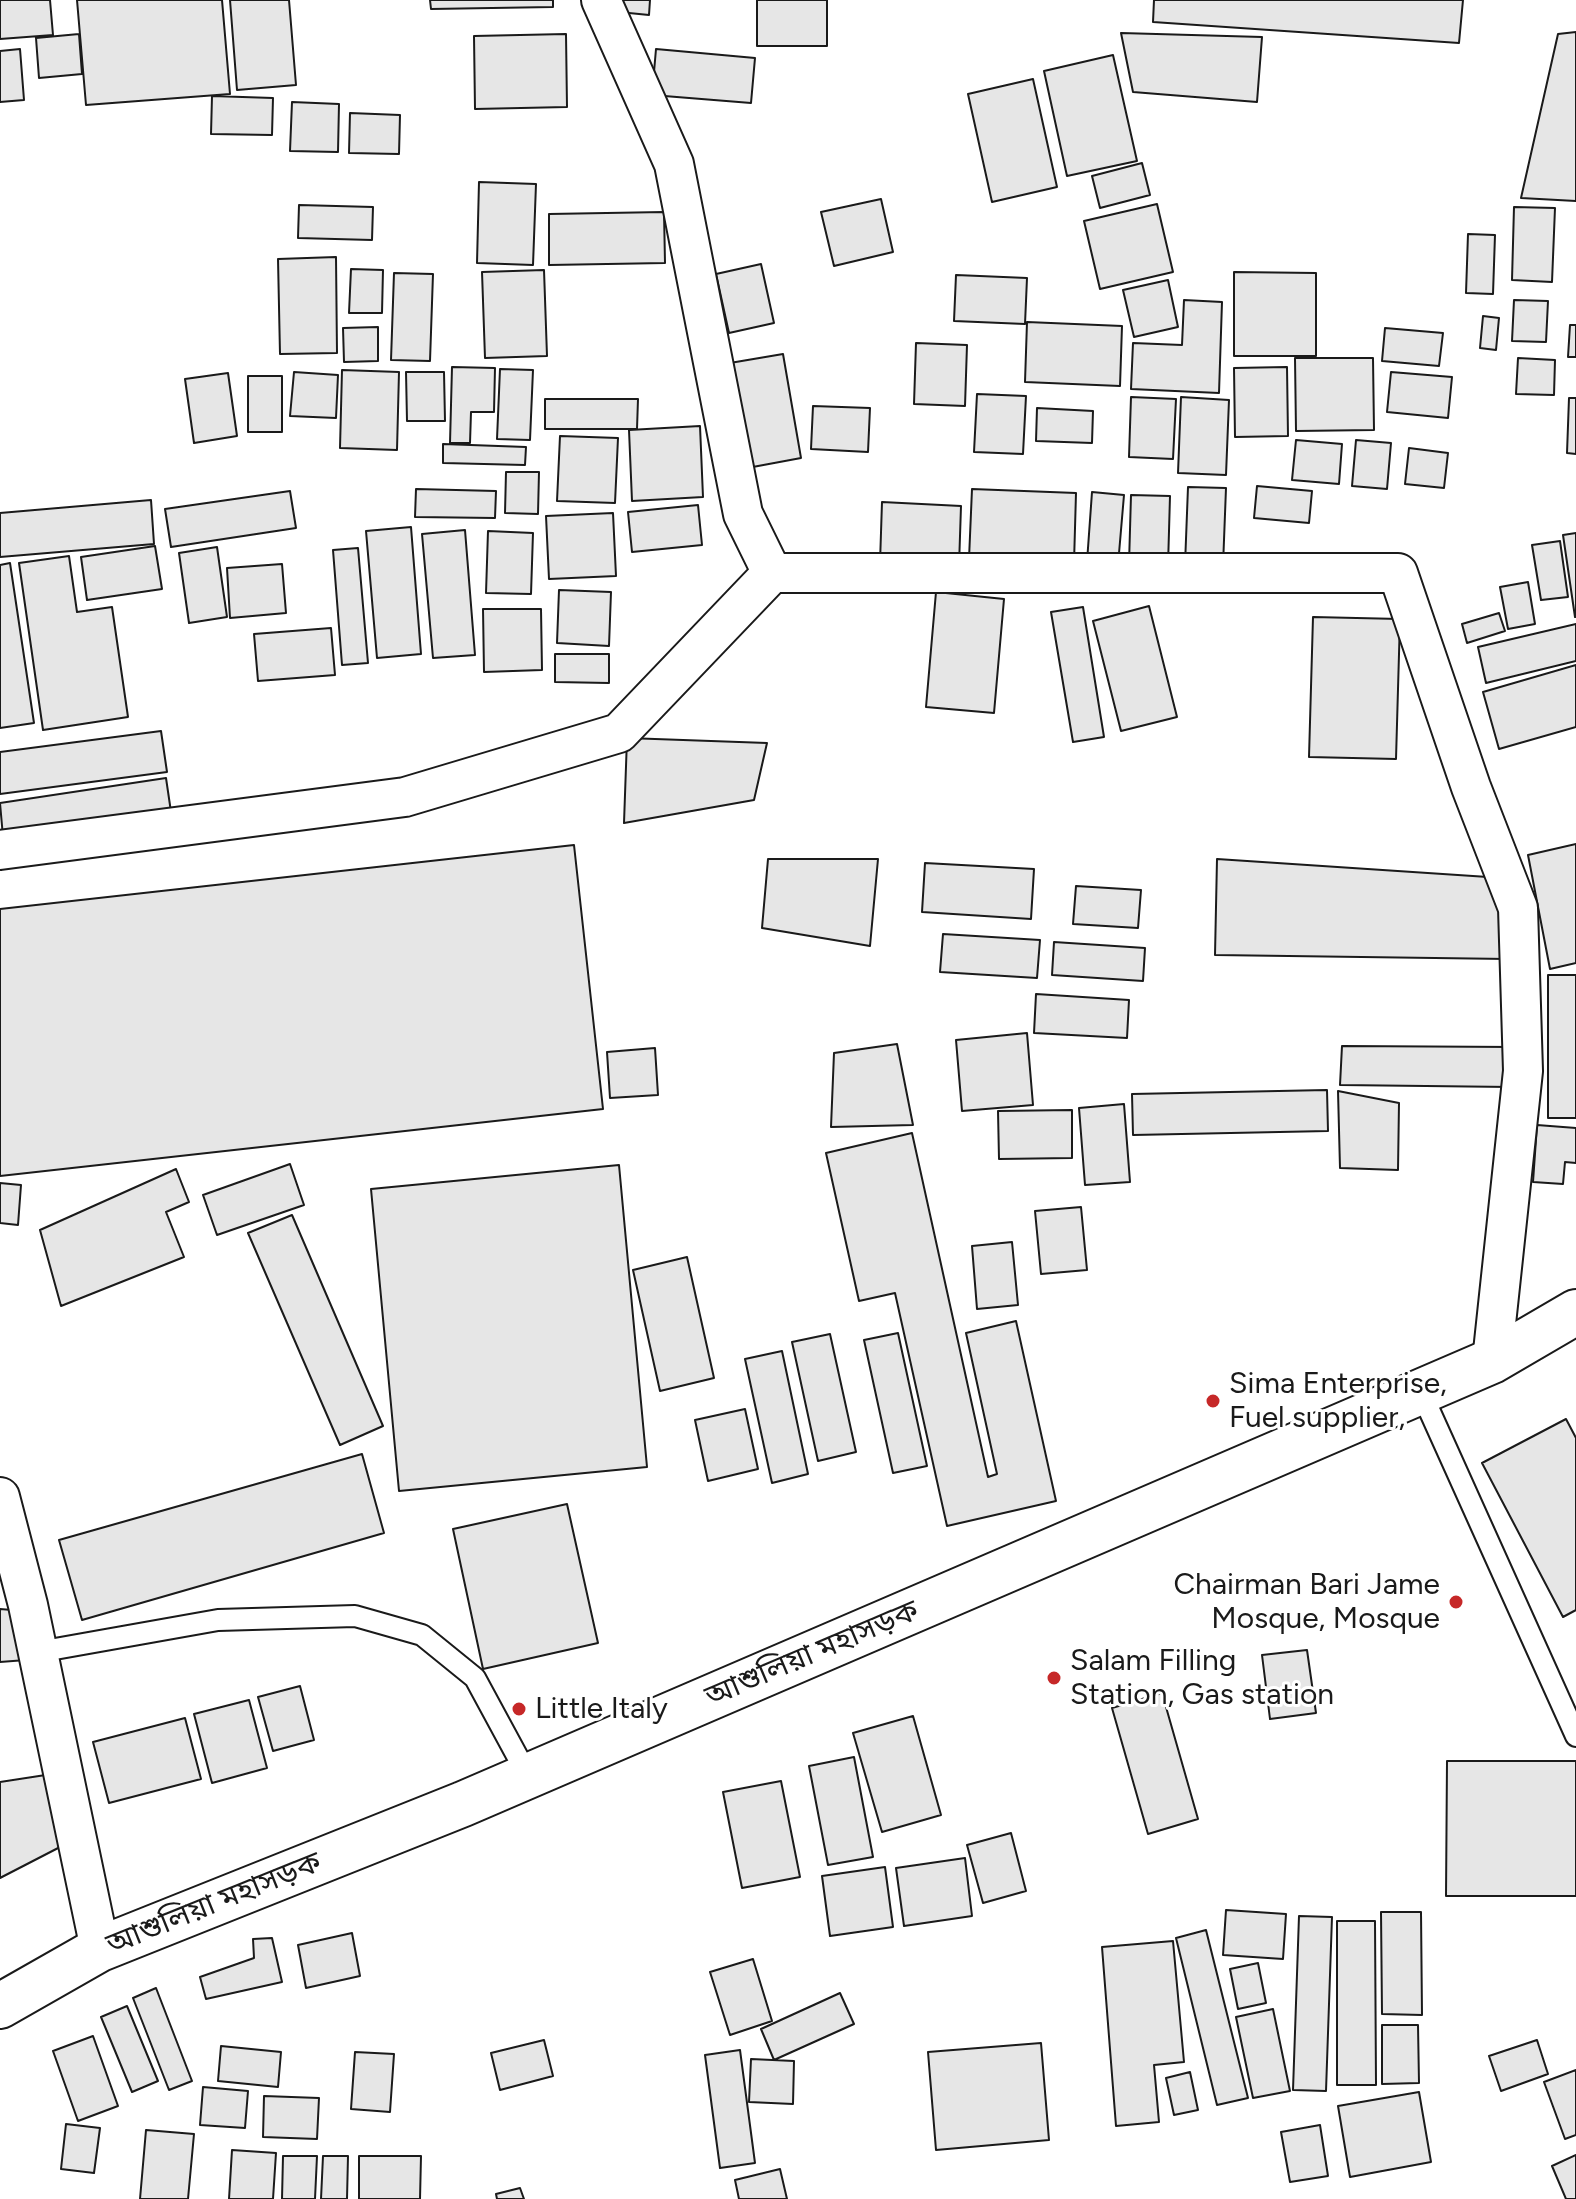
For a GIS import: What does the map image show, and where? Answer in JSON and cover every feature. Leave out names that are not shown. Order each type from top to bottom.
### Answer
[{"type":"highway","name":"আশুলিয়া মহাসড়ক","points":[[0,2006],[100,1949],[528,1776],[1421,1392],[1492,1361],[1576,1312]]},
{"type":"street","points":[[601,0],[674,164],[743,514],[772,573]]},
{"type":"street","points":[[0,850],[405,797],[619,733],[772,573],[1398,573],[1471,787],[1518,908],[1523,1071],[1492,1361]]},
{"type":"street","points":[[0,1497],[38,1652],[100,1949]]},
{"type":"lane","points":[[1421,1392],[1576,1736]]},
{"type":"lane","points":[[38,1652],[218,1620],[355,1616],[422,1635],[475,1678],[528,1776]]},
{"type":"building","points":[[0,0],[50,0],[53,35],[0,39]]},
{"type":"building","points":[[77,0],[222,0],[230,94],[86,105]]},
{"type":"building","points":[[230,0],[289,0],[296,85],[237,90]]},
{"type":"building","points":[[430,0],[553,0],[553,7],[431,9]]},
{"type":"building","points":[[610,0],[650,0],[649,15],[609,11]]},
{"type":"building","points":[[757,0],[827,0],[827,46],[757,46]]},
{"type":"building","points":[[1154,0],[1463,0],[1459,43],[1153,22]]},
{"type":"building","points":[[1576,32],[1576,201],[1521,198],[1558,34]]},
{"type":"building","points":[[1121,33],[1262,37],[1257,102],[1133,92]]},
{"type":"building","points":[[79,34],[82,74],[39,78],[36,38]]},
{"type":"building","points":[[566,34],[567,107],[475,109],[474,36]]},
{"type":"building","points":[[20,49],[24,100],[0,102],[0,51]]},
{"type":"building","points":[[656,49],[755,58],[751,103],[652,95]]},
{"type":"building","points":[[1113,55],[1137,161],[1067,176],[1044,71]]},
{"type":"building","points":[[1033,79],[1057,187],[992,202],[968,94]]},
{"type":"building","points":[[212,96],[273,98],[272,135],[211,134]]},
{"type":"building","points":[[292,102],[339,104],[338,152],[290,151]]},
{"type":"building","points":[[350,113],[400,115],[399,154],[349,153]]},
{"type":"building","points":[[1142,163],[1150,195],[1100,208],[1092,176]]},
{"type":"building","points":[[479,182],[536,184],[533,265],[477,263]]},
{"type":"building","points":[[881,199],[893,252],[834,266],[821,212]]},
{"type":"building","points":[[1157,204],[1173,272],[1100,289],[1084,221]]},
{"type":"building","points":[[299,205],[373,207],[372,240],[298,238]]},
{"type":"building","points":[[1514,207],[1555,208],[1552,282],[1512,280]]},
{"type":"building","points":[[664,212],[665,263],[549,265],[549,214]]},
{"type":"building","points":[[1468,234],[1495,235],[1493,294],[1466,293]]},
{"type":"building","points":[[336,257],[337,353],[280,354],[278,259]]},
{"type":"building","points":[[761,264],[774,323],[729,333],[716,274]]},
{"type":"building","points":[[351,269],[383,270],[382,313],[349,313]]},
{"type":"building","points":[[544,270],[547,356],[485,358],[482,272]]},
{"type":"building","points":[[1234,272],[1316,273],[1316,356],[1234,356]]},
{"type":"building","points":[[394,273],[433,274],[430,361],[391,360]]},
{"type":"building","points":[[956,275],[1027,278],[1025,324],[954,321]]},
{"type":"building","points":[[1168,280],[1178,327],[1134,337],[1123,290]]},
{"type":"building","points":[[1184,300],[1222,302],[1219,393],[1131,389],[1133,343],[1182,345]]},
{"type":"building","points":[[1514,300],[1548,301],[1546,342],[1512,341]]},
{"type":"building","points":[[1483,316],[1499,318],[1496,350],[1480,348]]},
{"type":"building","points":[[1027,322],[1122,326],[1120,386],[1025,382]]},
{"type":"building","points":[[1570,325],[1576,325],[1576,357],[1568,357]]},
{"type":"building","points":[[378,327],[378,361],[344,362],[343,328]]},
{"type":"building","points":[[1385,328],[1443,333],[1439,366],[1382,361]]},
{"type":"building","points":[[916,343],[967,345],[965,406],[914,404]]},
{"type":"building","points":[[783,354],[801,458],[742,469],[724,364]]},
{"type":"building","points":[[1295,358],[1373,358],[1374,430],[1296,431]]},
{"type":"building","points":[[1518,358],[1555,360],[1554,395],[1516,394]]},
{"type":"building","points":[[452,367],[495,368],[494,412],[471,412],[470,443],[450,443]]},
{"type":"building","points":[[1287,367],[1288,436],[1235,437],[1234,368]]},
{"type":"building","points":[[500,369],[533,370],[530,440],[497,439]]},
{"type":"building","points":[[342,370],[399,372],[397,450],[340,448]]},
{"type":"building","points":[[294,372],[338,375],[336,418],[290,416]]},
{"type":"building","points":[[406,372],[444,372],[445,421],[407,421]]},
{"type":"building","points":[[1391,372],[1452,377],[1448,418],[1387,412]]},
{"type":"building","points":[[228,373],[237,436],[194,443],[185,379]]},
{"type":"building","points":[[248,376],[282,376],[282,432],[248,432]]},
{"type":"building","points":[[977,394],[1026,396],[1023,454],[974,452]]},
{"type":"building","points":[[1131,397],[1176,399],[1173,459],[1129,457]]},
{"type":"building","points":[[1181,397],[1229,400],[1226,475],[1178,473]]},
{"type":"building","points":[[1569,398],[1576,398],[1576,454],[1567,453]]},
{"type":"building","points":[[545,399],[638,399],[637,429],[545,429]]},
{"type":"building","points":[[813,406],[870,408],[868,452],[811,449]]},
{"type":"building","points":[[1037,408],[1093,411],[1092,443],[1036,441]]},
{"type":"building","points":[[700,426],[703,497],[632,501],[629,430]]},
{"type":"building","points":[[560,436],[618,438],[615,503],[557,501]]},
{"type":"building","points":[[1296,440],[1342,444],[1339,484],[1292,480]]},
{"type":"building","points":[[1356,440],[1391,443],[1387,489],[1352,486]]},
{"type":"building","points":[[443,444],[526,447],[525,465],[443,463]]},
{"type":"building","points":[[1409,448],[1448,453],[1444,488],[1405,484]]},
{"type":"building","points":[[506,472],[539,472],[538,514],[505,513]]},
{"type":"building","points":[[1257,486],[1312,491],[1309,523],[1254,518]]},
{"type":"building","points":[[1188,487],[1226,488],[1223,566],[1185,565]]},
{"type":"building","points":[[416,489],[496,491],[495,518],[415,517]]},
{"type":"building","points":[[972,489],[1076,493],[1074,563],[969,559]]},
{"type":"building","points":[[290,491],[296,528],[171,547],[165,509]]},
{"type":"building","points":[[1092,492],[1124,495],[1118,565],[1087,562]]},
{"type":"building","points":[[1131,495],[1170,496],[1168,566],[1129,564]]},
{"type":"building","points":[[151,500],[154,544],[0,557],[0,513]]},
{"type":"building","points":[[882,502],[961,506],[959,566],[880,563]]},
{"type":"building","points":[[698,505],[702,545],[632,552],[628,512]]},
{"type":"building","points":[[613,513],[616,576],[549,579],[546,516]]},
{"type":"building","points":[[411,527],[421,654],[377,658],[366,531]]},
{"type":"building","points":[[465,530],[475,655],[433,658],[422,534]]},
{"type":"building","points":[[488,531],[533,533],[531,594],[486,593]]},
{"type":"building","points":[[1576,533],[1576,617],[1575,617],[1563,535]]},
{"type":"building","points":[[1560,541],[1568,597],[1541,600],[1532,545]]},
{"type":"building","points":[[155,546],[162,589],[87,600],[81,557]]},
{"type":"building","points":[[217,547],[227,617],[189,623],[179,553]]},
{"type":"building","points":[[358,548],[368,663],[342,665],[333,550]]},
{"type":"building","points":[[69,556],[77,612],[112,607],[128,717],[43,730],[19,563]]},
{"type":"building","points":[[10,563],[34,723],[0,728],[0,565]]},
{"type":"building","points":[[282,564],[286,613],[230,618],[227,568]]},
{"type":"building","points":[[1528,582],[1535,624],[1508,629],[1500,587]]},
{"type":"building","points":[[559,590],[611,592],[609,646],[557,643]]},
{"type":"building","points":[[936,592],[1004,599],[994,713],[926,707]]},
{"type":"building","points":[[1149,606],[1177,717],[1121,731],[1093,621]]},
{"type":"building","points":[[1083,607],[1104,737],[1073,742],[1051,612]]},
{"type":"building","points":[[483,609],[541,609],[542,670],[484,672]]},
{"type":"building","points":[[1499,613],[1505,631],[1467,643],[1462,624]]},
{"type":"building","points":[[1313,617],[1400,619],[1396,759],[1309,757]]},
{"type":"building","points":[[1576,624],[1576,661],[1486,683],[1478,647]]},
{"type":"building","points":[[331,628],[335,675],[258,681],[254,634]]},
{"type":"building","points":[[555,654],[609,654],[609,683],[555,682]]},
{"type":"building","points":[[1576,665],[1576,727],[1499,749],[1483,692]]},
{"type":"building","points":[[161,731],[167,772],[0,794],[0,752]]},
{"type":"building","points":[[627,738],[767,743],[754,800],[624,823]]},
{"type":"building","points":[[166,778],[171,812],[3,837],[0,803]]},
{"type":"building","points":[[1576,844],[1576,963],[1550,969],[1528,855]]},
{"type":"building","points":[[574,845],[603,1109],[0,1176],[0,909]]},
{"type":"building","points":[[768,859],[878,859],[870,946],[762,928]]},
{"type":"building","points":[[1217,859],[1503,878],[1508,959],[1215,955]]},
{"type":"building","points":[[925,863],[1034,869],[1031,919],[922,912]]},
{"type":"building","points":[[1076,886],[1141,890],[1138,928],[1073,924]]},
{"type":"building","points":[[943,934],[1040,940],[1037,978],[940,972]]},
{"type":"building","points":[[1054,942],[1145,948],[1143,981],[1052,975]]},
{"type":"building","points":[[1548,975],[1576,975],[1576,1118],[1548,1118]]},
{"type":"building","points":[[1036,994],[1129,1000],[1127,1038],[1034,1033]]},
{"type":"building","points":[[1027,1033],[1033,1105],[962,1111],[956,1040]]},
{"type":"building","points":[[897,1044],[913,1125],[831,1127],[834,1053]]},
{"type":"building","points":[[1342,1046],[1515,1047],[1511,1087],[1340,1085]]},
{"type":"building","points":[[655,1048],[658,1095],[610,1098],[607,1052]]},
{"type":"building","points":[[1327,1090],[1328,1131],[1133,1135],[1132,1094]]},
{"type":"building","points":[[1338,1091],[1399,1103],[1398,1170],[1340,1168]]},
{"type":"building","points":[[1124,1104],[1130,1182],[1085,1185],[1079,1108]]},
{"type":"building","points":[[1072,1110],[1072,1158],[999,1159],[998,1111]]},
{"type":"building","points":[[1537,1125],[1576,1128],[1576,1163],[1565,1162],[1563,1184],[1533,1182]]},
{"type":"building","points":[[912,1133],[988,1477],[997,1474],[966,1333],[1016,1321],[1056,1501],[947,1526],[895,1293],[859,1301],[826,1153]]},
{"type":"building","points":[[290,1164],[304,1205],[217,1235],[203,1195]]},
{"type":"building","points":[[619,1165],[647,1467],[399,1491],[371,1189]]},
{"type":"building","points":[[176,1169],[189,1202],[166,1212],[184,1257],[61,1306],[40,1230]]},
{"type":"building","points":[[0,1183],[21,1185],[18,1225],[0,1223]]},
{"type":"building","points":[[1081,1207],[1087,1270],[1041,1274],[1035,1211]]},
{"type":"building","points":[[292,1215],[383,1426],[340,1445],[248,1233]]},
{"type":"building","points":[[1012,1242],[1018,1305],[977,1309],[972,1246]]},
{"type":"building","points":[[687,1257],[714,1378],[660,1391],[633,1270]]},
{"type":"building","points":[[898,1333],[927,1466],[893,1473],[864,1340]]},
{"type":"building","points":[[830,1334],[856,1452],[818,1461],[792,1342]]},
{"type":"building","points":[[782,1351],[808,1474],[772,1483],[745,1359]]},
{"type":"building","points":[[745,1409],[758,1469],[708,1481],[695,1420]]},
{"type":"building","points":[[1566,1419],[1576,1438],[1576,1610],[1563,1617],[1482,1463]]},
{"type":"building","points":[[362,1454],[384,1533],[82,1620],[59,1540]]},
{"type":"building","points":[[567,1504],[598,1643],[483,1669],[453,1529]]},
{"type":"building","points":[[0,1609],[24,1611],[26,1660],[0,1662]]},
{"type":"building","points":[[1307,1650],[1316,1713],[1270,1719],[1262,1655]]},
{"type":"building","points":[[300,1686],[314,1740],[273,1751],[258,1697]]},
{"type":"building","points":[[1162,1693],[1198,1819],[1148,1834],[1112,1708]]},
{"type":"building","points":[[249,1700],[267,1768],[212,1783],[194,1714]]},
{"type":"building","points":[[913,1716],[941,1815],[882,1832],[853,1733]]},
{"type":"building","points":[[185,1718],[201,1779],[109,1803],[93,1742]]},
{"type":"building","points":[[854,1757],[873,1857],[828,1865],[809,1766]]},
{"type":"building","points":[[1447,1761],[1576,1761],[1576,1896],[1446,1896]]},
{"type":"building","points":[[52,1774],[62,1846],[0,1878],[0,1782]]},
{"type":"building","points":[[781,1781],[800,1877],[742,1888],[723,1792]]},
{"type":"building","points":[[1011,1833],[1026,1891],[983,1903],[967,1845]]},
{"type":"building","points":[[965,1858],[972,1916],[904,1926],[896,1868]]},
{"type":"building","points":[[885,1867],[893,1927],[830,1936],[822,1876]]},
{"type":"building","points":[[1226,1910],[1286,1914],[1283,1959],[1223,1955]]},
{"type":"building","points":[[1381,1912],[1421,1912],[1422,2015],[1382,2014]]},
{"type":"building","points":[[1299,1916],[1332,1917],[1326,2091],[1293,2090]]},
{"type":"building","points":[[1337,1921],[1375,1921],[1376,2085],[1337,2085]]},
{"type":"building","points":[[1206,1930],[1248,2098],[1217,2105],[1176,1938]]},
{"type":"building","points":[[352,1933],[360,1976],[306,1988],[298,1945]]},
{"type":"building","points":[[272,1938],[282,1982],[206,1999],[200,1977],[254,1958],[253,1939]]},
{"type":"building","points":[[1173,1941],[1184,2062],[1154,2065],[1159,2122],[1116,2126],[1102,1947]]},
{"type":"building","points":[[753,1959],[772,2021],[730,2035],[710,1972]]},
{"type":"building","points":[[1258,1963],[1266,2003],[1238,2009],[1230,1969]]},
{"type":"building","points":[[156,1988],[192,2081],[169,2090],[133,1998]]},
{"type":"building","points":[[840,1993],[854,2024],[774,2060],[761,2029]]},
{"type":"building","points":[[127,2006],[158,2081],[132,2092],[101,2017]]},
{"type":"building","points":[[1273,2009],[1290,2091],[1253,2098],[1236,2017]]},
{"type":"building","points":[[1382,2025],[1418,2025],[1419,2083],[1382,2084]]},
{"type":"building","points":[[93,2036],[118,2106],[78,2121],[53,2051]]},
{"type":"building","points":[[544,2040],[553,2076],[500,2090],[491,2053]]},
{"type":"building","points":[[1537,2040],[1548,2074],[1501,2091],[1489,2056]]},
{"type":"building","points":[[1041,2043],[1049,2140],[936,2150],[928,2052]]},
{"type":"building","points":[[221,2046],[281,2052],[278,2087],[218,2081]]},
{"type":"building","points":[[740,2050],[755,2163],[720,2168],[705,2055]]},
{"type":"building","points":[[355,2052],[394,2054],[390,2112],[351,2109]]},
{"type":"building","points":[[751,2059],[794,2061],[793,2104],[749,2102]]},
{"type":"building","points":[[1576,2070],[1576,2135],[1565,2139],[1544,2082]]},
{"type":"building","points":[[1190,2072],[1198,2110],[1174,2115],[1166,2078]]},
{"type":"building","points":[[203,2087],[248,2091],[245,2128],[200,2125]]},
{"type":"building","points":[[1419,2092],[1431,2162],[1350,2177],[1338,2106]]},
{"type":"building","points":[[264,2096],[319,2098],[317,2139],[263,2137]]},
{"type":"building","points":[[66,2124],[100,2128],[94,2173],[61,2169]]},
{"type":"building","points":[[1320,2125],[1328,2176],[1290,2182],[1281,2132]]},
{"type":"building","points":[[146,2130],[194,2134],[188,2199],[140,2199]]},
{"type":"building","points":[[232,2150],[276,2153],[273,2199],[229,2199]]},
{"type":"building","points":[[1576,2155],[1576,2199],[1566,2199],[1552,2166]]},
{"type":"building","points":[[283,2156],[317,2156],[315,2199],[282,2199]]},
{"type":"building","points":[[323,2156],[348,2156],[347,2199],[321,2199]]},
{"type":"building","points":[[359,2156],[421,2156],[420,2199],[359,2199]]},
{"type":"building","points":[[780,2169],[787,2199],[739,2199],[735,2180]]},
{"type":"building","points":[[520,2188],[524,2199],[497,2199],[496,2194]]},
{"type":"place","name":"Sima Enterprise, Fuel supplier,","points":[[1213,1401]]},
{"type":"place","name":"Chairman Bari Jame Mosque, Mosque","points":[[1456,1602]]},
{"type":"place","name":"Salam Filling Station, Gas station","points":[[1054,1678]]},
{"type":"place","name":"Little Italy","points":[[519,1709]]}]
